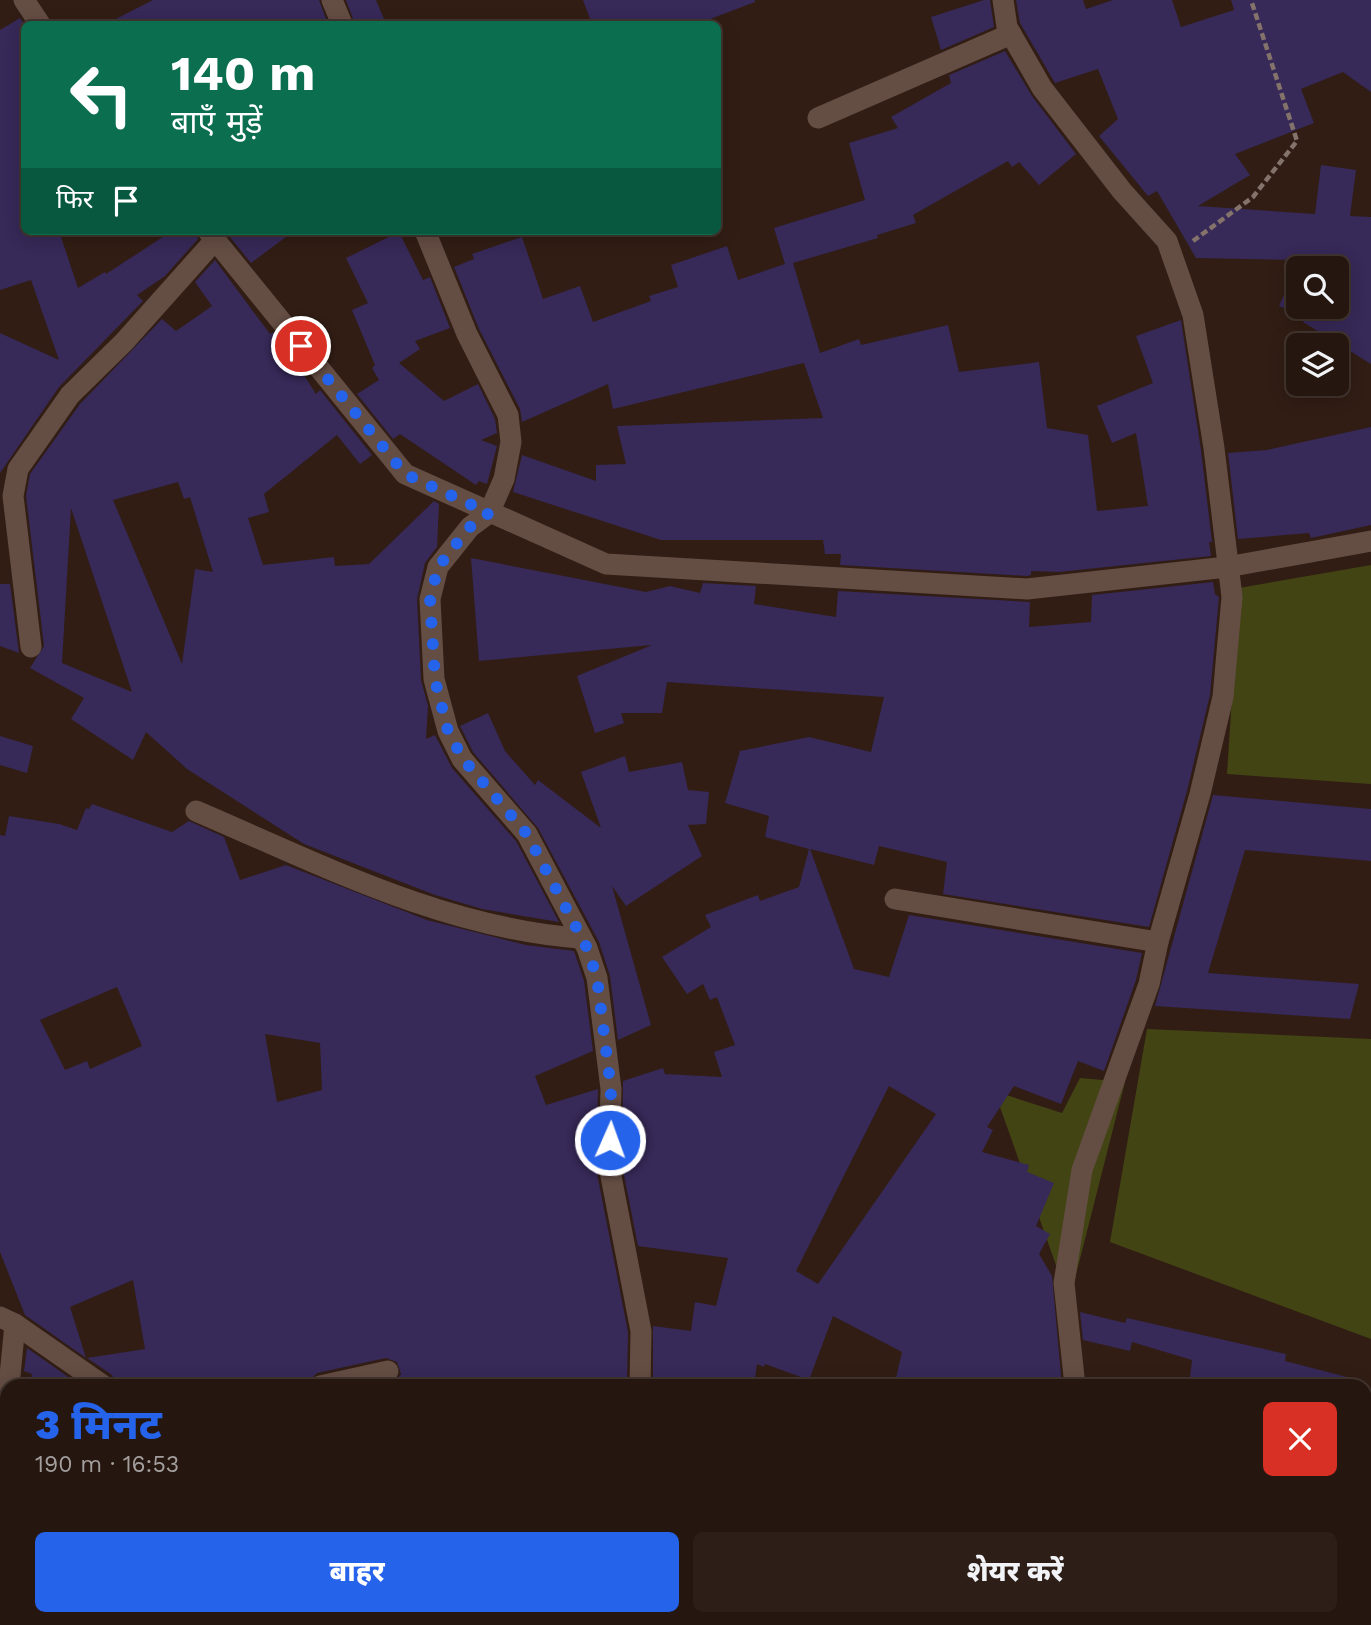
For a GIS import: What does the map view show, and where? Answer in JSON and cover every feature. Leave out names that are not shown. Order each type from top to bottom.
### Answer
[{"type":"street","points":[[24,0],[38,21]]},
{"type":"street","points":[[332,0],[341,21]]},
{"type":"street","points":[[1003,0],[1011,34],[1042,88],[1122,191],[1167,240],[1192,316],[1214,448],[1232,597],[1223,697],[1199,794],[1149,984],[1082,1170],[1064,1283],[1074,1379]]},
{"type":"street","points":[[818,118],[1011,34]]},
{"type":"street","points":[[31,647],[13,496],[18,469],[70,395],[124,342],[211,235],[405,474],[606,564],[1027,589],[1227,567],[1371,541]]},
{"type":"street","points":[[427,235],[467,334],[508,415],[508,454],[504,479],[489,513],[470,527],[438,567],[430,599],[435,680],[448,731],[463,759],[527,834],[547,867],[579,938],[587,948],[597,978],[611,1089],[609,1166],[641,1331],[640,1379]]},
{"type":"street","points":[[196,811],[407,901],[501,927],[579,938]]},
{"type":"street","points":[[895,899],[1158,942]]},
{"type":"street","points":[[7,1320],[9,1379]]},
{"type":"street","points":[[7,1320],[94,1379]]},
{"type":"street","points":[[352,1379],[388,1371]]},
{"type":"path","points":[[1173,256],[1253,197],[1297,141],[1251,0]]},
{"type":"shaded area","points":[[1371,565],[1371,784],[1227,774],[1239,588]]},
{"type":"shaded area","points":[[1147,1029],[1371,1039],[1371,1339],[1110,1242]]},
{"type":"shaded area","points":[[1080,1078],[1125,1082],[1069,1302],[1000,1107],[1000,1093],[1062,1113]]},
{"type":"building","points":[[153,0],[319,0],[327,21],[112,21]]},
{"type":"building","points":[[346,0],[376,0],[385,21],[354,21]]},
{"type":"building","points":[[583,0],[755,0],[705,21],[591,21]]},
{"type":"building","points":[[990,0],[994,27],[941,50],[931,17]]},
{"type":"building","points":[[1016,0],[1083,0],[1086,9],[1113,0],[1172,0],[1181,27],[1234,10],[1231,0],[1371,0],[1371,92],[1343,72],[1301,89],[1314,123],[1235,154],[1250,175],[1198,206],[1315,214],[1321,165],[1356,170],[1350,216],[1371,217],[1371,364],[1349,350],[1349,333],[1321,333],[1303,322],[1304,319],[1349,319],[1349,256],[1286,256],[1286,260],[1196,258],[1157,191],[1148,196],[1099,136],[1118,119],[1098,69],[1055,83],[1020,23]]},
{"type":"building","points":[[20,18],[22,21],[21,235],[60,235],[78,288],[105,272],[106,274],[166,235],[196,235],[198,239],[165,276],[137,295],[143,301],[59,387],[0,473],[0,333],[59,360],[31,280],[0,290],[0,30]]},
{"type":"building","points":[[1005,51],[1032,96],[1076,154],[1039,185],[1019,162],[1012,167],[1008,161],[913,215],[916,223],[877,235],[878,238],[793,263],[820,353],[859,339],[861,345],[948,325],[959,372],[1039,362],[1047,428],[1088,435],[1097,511],[1148,506],[1136,433],[1112,443],[1097,406],[1153,383],[1136,336],[1181,320],[1201,450],[1212,542],[1209,542],[1211,556],[1059,572],[1031,571],[1031,575],[1027,576],[840,565],[841,554],[825,554],[823,540],[661,540],[513,492],[522,455],[596,481],[596,465],[626,464],[617,426],[823,418],[804,363],[613,409],[608,384],[522,422],[520,409],[479,329],[454,267],[474,259],[472,254],[522,237],[543,299],[580,286],[593,322],[651,301],[649,296],[678,287],[671,265],[727,246],[738,280],[785,264],[774,228],[865,200],[849,143],[898,128],[891,117],[951,83],[949,75]]},
{"type":"building","points":[[228,235],[289,235],[251,263]]},
{"type":"building","points":[[393,235],[400,235],[423,280],[430,277],[450,328],[415,341],[420,349],[399,363],[444,401],[478,384],[495,419],[497,433],[481,440],[497,446],[487,484],[479,481],[476,485],[400,434],[393,439],[357,394],[379,380],[372,368],[375,365],[352,310],[368,303],[346,258]]},
{"type":"building","points":[[215,260],[270,334],[273,332],[292,356],[316,394],[320,390],[372,455],[360,464],[337,435],[264,494],[269,512],[248,518],[263,565],[334,557],[335,566],[369,564],[434,501],[439,504],[437,547],[425,563],[417,599],[421,680],[428,706],[426,739],[435,735],[452,768],[516,841],[559,922],[482,909],[435,895],[304,844],[187,769],[146,732],[133,760],[71,719],[84,698],[30,668],[44,646],[26,496],[30,474],[80,404],[162,319],[176,331],[212,306],[195,282]],"holes":[[[178,482],[184,499],[190,497],[213,572],[195,569],[182,664],[113,500]],[[71,508],[132,692],[62,663]]]},
{"type":"building","points":[[1286,290],[1286,309],[1279,306]]},
{"type":"building","points":[[1371,427],[1371,525],[1311,538],[1309,533],[1238,539],[1228,453],[1267,450]]},
{"type":"building","points":[[471,558],[646,592],[670,586],[700,593],[703,583],[756,586],[754,604],[836,617],[838,591],[1030,602],[1029,627],[1091,622],[1092,595],[1213,582],[1215,594],[1219,597],[1210,695],[1187,791],[1149,927],[943,894],[947,862],[879,846],[874,865],[810,849],[854,969],[889,977],[909,915],[1142,953],[1136,980],[1104,1071],[1078,1061],[1061,1104],[1014,1086],[987,1127],[993,1130],[982,1152],[1029,1165],[1027,1172],[1054,1183],[1036,1226],[1050,1234],[1039,1254],[1052,1276],[1061,1379],[896,1378],[902,1352],[833,1316],[809,1379],[765,1364],[764,1367],[757,1364],[755,1379],[653,1379],[653,1326],[691,1331],[695,1302],[716,1306],[728,1258],[638,1246],[622,1165],[623,1081],[663,1068],[665,1074],[722,1077],[714,1052],[735,1045],[717,997],[710,1000],[703,984],[687,994],[662,957],[711,927],[705,915],[758,895],[760,901],[799,887],[809,849],[765,837],[769,816],[725,803],[740,751],[809,737],[871,752],[884,697],[667,682],[662,713],[621,713],[624,723],[595,733],[577,676],[652,645],[479,661]],"holes":[[[889,1086],[936,1114],[818,1284],[796,1271]]]},
{"type":"building","points":[[0,584],[10,584],[19,653],[0,646]]},
{"type":"building","points":[[488,713],[505,751],[535,785],[538,780],[601,828],[581,772],[625,756],[629,772],[682,762],[688,790],[709,792],[706,824],[688,825],[702,856],[626,906],[612,886],[651,1025],[618,1040],[610,976],[599,942],[538,828],[473,752],[460,726]]},
{"type":"building","points":[[0,736],[33,746],[27,773],[0,765]]},
{"type":"building","points":[[1213,795],[1371,809],[1371,861],[1245,850],[1208,973],[1359,984],[1350,1019],[1155,1006]]},
{"type":"building","points":[[92,804],[172,832],[189,821],[224,837],[240,880],[286,865],[427,920],[526,945],[574,951],[584,981],[593,1051],[535,1076],[546,1105],[598,1089],[596,1168],[628,1332],[627,1379],[397,1379],[401,1374],[397,1362],[386,1358],[317,1373],[311,1379],[114,1379],[87,1358],[145,1349],[133,1280],[70,1307],[86,1358],[25,1315],[0,1252],[0,835],[5,836],[9,816],[59,824],[77,830],[86,808],[89,809]],"holes":[[[117,987],[142,1046],[90,1069],[87,1061],[65,1070],[40,1020]],[[265,1034],[320,1043],[322,1090],[277,1102]]]},
{"type":"building","points":[[1080,1312],[1125,1323],[1127,1318],[1286,1354],[1285,1361],[1347,1379],[1190,1379],[1192,1360],[1132,1342],[1130,1351],[1083,1340]]},
{"type":"building","points":[[27,1348],[71,1379],[31,1379],[32,1374],[24,1371]]},
{"type":"route","points":[[301,346],[405,474],[489,513],[470,527],[438,567],[430,599],[435,680],[448,731],[463,759],[527,834],[547,867],[579,938],[587,948],[597,978],[601,1005],[611,1089],[610,1140]]}]
